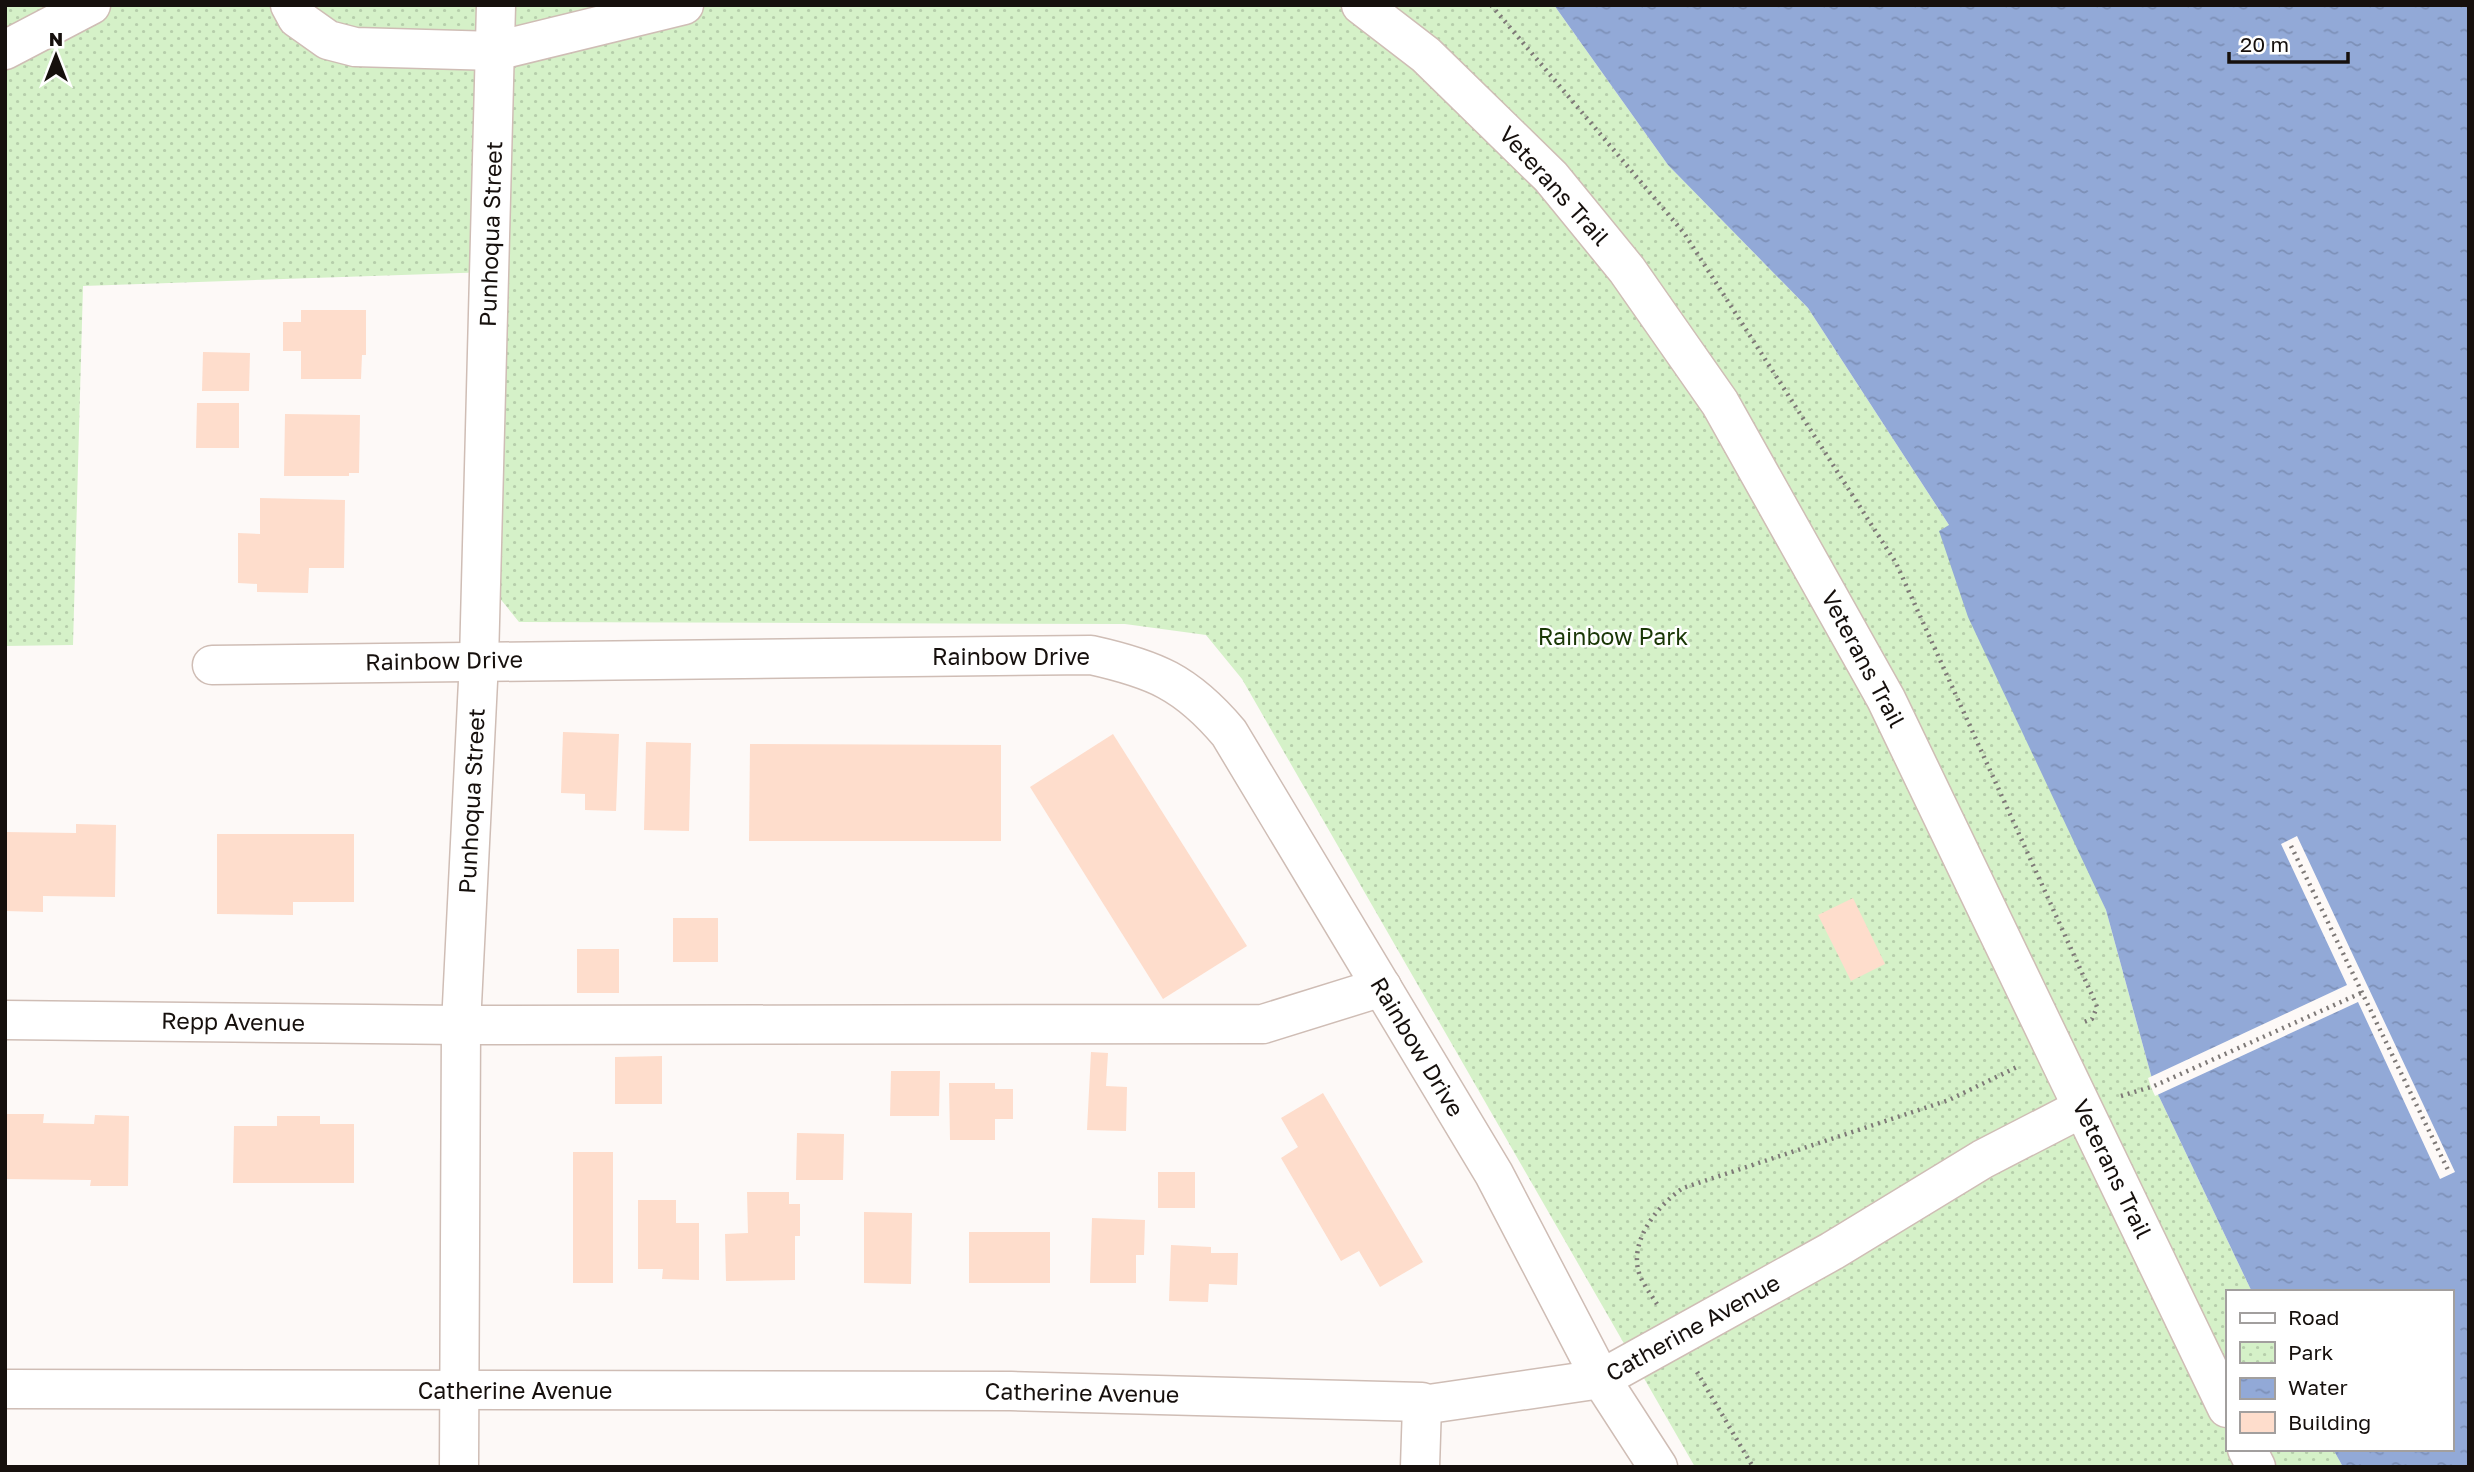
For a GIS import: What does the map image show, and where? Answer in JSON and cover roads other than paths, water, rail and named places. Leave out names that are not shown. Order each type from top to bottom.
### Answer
[{"type":"street","points":[[5,50],[91,5]]},
{"type":"street","points":[[290,5],[297,18],[328,40],[355,47],[496,51],[684,5]]},
{"type":"street","name":"Punhoqua Street","points":[[458,1467],[461,1025],[479,661],[496,5]]},
{"type":"street","name":"Veterans Trail","points":[[1361,5],[1426,55],[1551,177],[1628,270],[1720,403],[1886,699],[1939,813],[2008,947],[2082,1108],[2226,1406]]},
{"type":"street","name":"Rainbow Drive","points":[[212,665],[1090,656],[1139,666],[1168,679],[1208,708],[1229,733],[1494,1174],[1601,1379],[1658,1467]]},
{"type":"street","name":"Repp Avenue","points":[[5,1020],[461,1025],[1263,1024],[1382,987]]},
{"type":"street","name":"Catherine Avenue","points":[[5,1389],[1011,1391],[1422,1402],[1422,1405],[1601,1379],[1832,1251],[1983,1159],[2082,1108]]},
{"type":"street","points":[[1420,1467],[1422,1405]]},
{"type":"street","points":[[2248,1451],[2256,1467]]},
{"type":"water","points":[[1554,5],[2469,5],[2469,1467],[2343,1467],[2334,1451],[2453,1451],[2453,1290],[2251,1290],[2154,1086],[2106,910],[1968,617],[1939,531],[1949,525],[1808,308],[1668,165]]},
{"type":"park label","name":"Rainbow Park","points":[[1613,637]]}]
